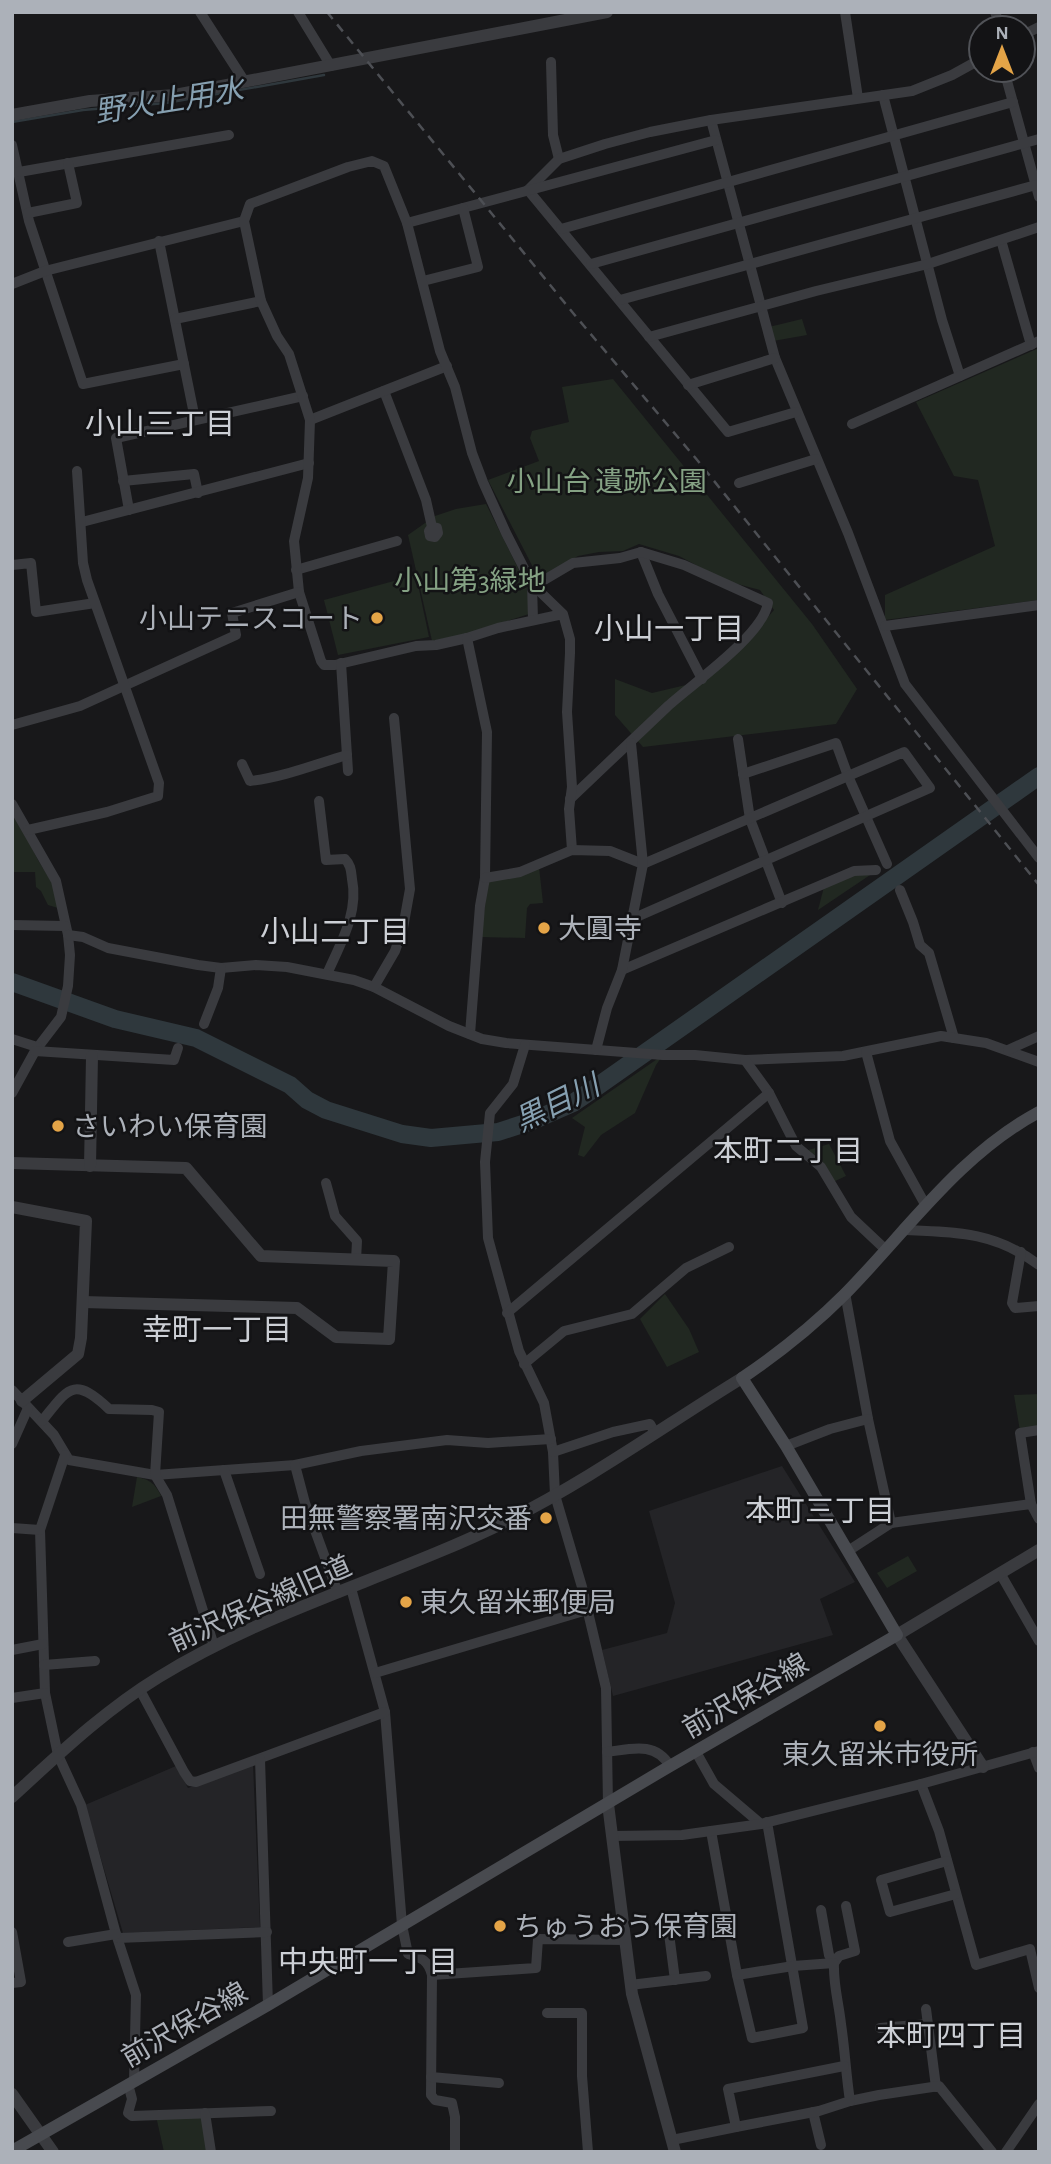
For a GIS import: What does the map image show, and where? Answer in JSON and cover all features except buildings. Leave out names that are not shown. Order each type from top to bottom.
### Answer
[{"type":"main road","points":[[897,1635],[786,1446],[742,1378],[781,1352],[845,1293],[977,1155],[1012,1128],[1039,1112]]},
{"type":"main road","name":"前沢保谷線","points":[[12,2151],[268,2005],[670,1766],[897,1635]]},
{"type":"street","points":[[200,12],[245,82]]},
{"type":"street","points":[[298,12],[331,66]]},
{"type":"street","points":[[12,115],[90,101],[166,96],[607,12]]},
{"type":"street","points":[[845,12],[858,98]]},
{"type":"street","points":[[551,62],[553,135],[559,159]]},
{"type":"street","points":[[528,191],[559,159],[650,132],[711,120],[883,95],[921,87],[967,67]]},
{"type":"street","points":[[1008,84],[1039,197]]},
{"type":"street","points":[[883,95],[942,320],[960,376]]},
{"type":"street","points":[[561,229],[1013,102]]},
{"type":"street","points":[[711,120],[775,358],[885,626],[908,690],[1039,858]]},
{"type":"street","points":[[17,178],[68,163],[229,135]]},
{"type":"street","points":[[590,264],[1039,139]]},
{"type":"street","points":[[407,223],[716,140]]},
{"type":"street","points":[[12,145],[17,178],[27,213],[83,384],[184,364]]},
{"type":"street","points":[[563,614],[436,645],[416,646],[329,666],[321,661],[299,592],[294,541],[308,478],[310,421],[289,354],[277,336],[261,301],[244,220],[250,204],[348,167],[372,161],[384,166],[407,223],[440,351],[456,387],[472,453],[483,482],[533,585],[563,614],[570,639],[567,712],[572,787],[572,850]]},
{"type":"street","points":[[27,213],[76,203],[68,163]]},
{"type":"street","points":[[620,300],[1035,185]]},
{"type":"street","points":[[528,191],[728,432],[796,412]]},
{"type":"street","points":[[423,281],[478,267],[463,208]]},
{"type":"street","points":[[12,284],[45,271],[244,220]]},
{"type":"street","points":[[649,337],[928,264],[1039,227]]},
{"type":"street","points":[[852,425],[1035,343],[1002,240]]},
{"type":"street","points":[[159,241],[195,419]]},
{"type":"street","points":[[175,319],[261,301]]},
{"type":"street","points":[[688,385],[775,358]]},
{"type":"street","points":[[310,421],[447,366]]},
{"type":"street","points":[[384,391],[426,500],[432,527]]},
{"type":"street","points":[[129,510],[116,438],[303,396]]},
{"type":"street","points":[[739,483],[816,459]]},
{"type":"street","points":[[82,522],[309,463]]},
{"type":"street","points":[[28,830],[107,812],[158,796],[159,783],[83,563],[77,471]]},
{"type":"street","points":[[123,481],[194,474],[198,493]]},
{"type":"street","points":[[296,570],[397,541]]},
{"type":"street","points":[[533,585],[573,563],[620,558],[641,552],[684,565],[768,603],[758,623],[718,666],[671,704],[570,799]]},
{"type":"street","points":[[641,552],[658,594],[702,679]]},
{"type":"street","points":[[12,565],[30,563],[36,612],[95,603]]},
{"type":"street","points":[[533,585],[533,620]]},
{"type":"street","points":[[12,725],[80,706],[236,635],[232,612],[299,592]]},
{"type":"street","points":[[885,626],[1039,605]]},
{"type":"street","points":[[467,638],[487,732],[485,877],[480,906],[470,1034]]},
{"type":"street","points":[[341,663],[348,771]]},
{"type":"street","points":[[374,987],[395,951],[410,889],[394,718]]},
{"type":"street","points":[[738,739],[750,819],[782,903]]},
{"type":"street","points":[[596,1050],[607,1008],[622,970],[643,864],[631,743]]},
{"type":"street","points":[[743,774],[836,743],[887,864]]},
{"type":"street","points":[[485,877],[520,872],[572,850],[610,851],[643,864],[904,752],[930,788],[632,919]]},
{"type":"street","points":[[243,764],[250,781],[271,779],[347,755]]},
{"type":"street","points":[[319,801],[326,860],[345,859],[349,864],[355,893],[351,921],[327,974]]},
{"type":"street","points":[[12,1093],[36,1049],[61,1017],[68,989],[70,955],[55,881],[13,805]]},
{"type":"street","points":[[622,970],[854,871],[876,870]]},
{"type":"street","points":[[900,890],[920,945],[929,953],[954,1038]]},
{"type":"street","points":[[12,925],[67,930],[108,948],[221,968],[270,966],[354,980],[470,1034],[493,1041],[745,1060],[804,1059],[866,1052],[941,1036],[986,1043],[1039,1062]]},
{"type":"street","points":[[204,1024],[218,988],[221,968]]},
{"type":"street","points":[[1008,1050],[1039,1036]]},
{"type":"street","points":[[12,1040],[36,1049],[92,1056],[174,1060],[178,1048]]},
{"type":"street","points":[[525,1045],[513,1084],[490,1113],[485,1198],[488,1238],[523,1364],[544,1403],[553,1452],[555,1495],[608,1698],[608,1804],[630,1985],[673,2146],[736,2127],[813,2112],[850,2101],[939,2086],[992,2152]]},
{"type":"street","points":[[866,1052],[890,1141],[926,1206]]},
{"type":"street","points":[[90,1166],[92,1056]]},
{"type":"street","points":[[745,1060],[769,1093],[796,1146],[821,1167],[852,1217],[886,1250]]},
{"type":"street","points":[[508,1313],[769,1093]]},
{"type":"street","points":[[12,1163],[186,1168],[261,1256],[394,1261],[389,1339],[336,1337],[297,1308],[83,1302]]},
{"type":"street","points":[[326,1183],[335,1216],[357,1241],[356,1260]]},
{"type":"street","points":[[12,1207],[86,1221],[78,1354],[17,1396],[12,1444]]},
{"type":"street","points":[[904,1230],[941,1231],[997,1240],[1039,1265]]},
{"type":"street","points":[[523,1364],[564,1331],[632,1314],[685,1268],[729,1247]]},
{"type":"street","points":[[1021,1252],[1012,1303],[1015,1308],[1039,1306]]},
{"type":"street","points":[[845,1293],[868,1419],[891,1523]]},
{"type":"street","name":"前沢保谷線旧道","points":[[12,1797],[104,1716],[140,1690],[214,1646],[505,1522],[555,1495],[742,1378]]},
{"type":"street","points":[[42,1422],[65,1392],[76,1389],[92,1394],[109,1409],[159,1412],[155,1475],[167,1495],[214,1646]]},
{"type":"street","points":[[17,1396],[64,1448],[65,1455],[40,1530],[45,1693],[58,1755],[81,1805],[136,1995],[132,2099],[128,2113],[132,2116],[271,2110]]},
{"type":"street","points":[[786,1446],[830,1429],[868,1419]]},
{"type":"street","points":[[553,1452],[650,1423],[655,1433]]},
{"type":"street","points":[[1039,1430],[1020,1433],[1031,1504],[1039,1519]]},
{"type":"street","points":[[65,1455],[74,1461],[155,1475],[295,1465],[361,1451],[447,1440],[488,1443],[551,1439]]},
{"type":"street","points":[[295,1465],[305,1503],[338,1593]]},
{"type":"street","points":[[224,1470],[260,1574]]},
{"type":"street","points":[[848,1551],[891,1523],[1031,1504]]},
{"type":"street","points":[[12,1528],[40,1530]]},
{"type":"street","points":[[983,1767],[897,1635],[1039,1550]]},
{"type":"street","points":[[1000,1573],[1039,1641]]},
{"type":"street","points":[[351,1588],[385,1712],[402,1925],[408,1954],[424,1958],[432,1975],[431,2095],[435,2099],[452,2103],[455,2117],[455,2152]]},
{"type":"street","points":[[375,1672],[587,1610]]},
{"type":"street","points":[[12,1650],[43,1644]]},
{"type":"street","points":[[44,1665],[95,1661]]},
{"type":"street","points":[[140,1690],[190,1781],[196,1782],[385,1712]]},
{"type":"street","points":[[12,1698],[45,1693]]},
{"type":"street","points":[[607,1752],[645,1747],[665,1758],[670,1766]]},
{"type":"street","points":[[696,1752],[713,1784],[764,1823],[803,2028],[752,2038],[737,1975],[712,1831]]},
{"type":"street","points":[[612,1836],[664,1836],[764,1823],[1036,1752],[1039,1768]]},
{"type":"street","points":[[260,1759],[268,2005]]},
{"type":"street","points":[[921,1784],[939,1831],[976,1965],[1030,1949],[1039,1988]]},
{"type":"street","points":[[947,1861],[881,1880],[890,1912],[956,1894]]},
{"type":"street","points":[[846,1906],[855,1951],[839,1956],[834,1964],[834,1980],[850,2101]]},
{"type":"street","points":[[821,1910],[828,1955],[834,1964]]},
{"type":"street","points":[[668,1926],[675,1980]]},
{"type":"street","points":[[12,1932],[21,1982],[12,1983]]},
{"type":"street","points":[[68,1942],[117,1936],[267,1932]]},
{"type":"street","points":[[432,1975],[536,1968],[538,1940],[625,1940]]},
{"type":"street","points":[[737,1975],[793,1966],[834,1964]]},
{"type":"street","points":[[630,1985],[706,1976]]},
{"type":"street","points":[[926,2009],[936,2087]]},
{"type":"street","points":[[547,2013],[582,2013],[582,2076],[588,2152]]},
{"type":"street","points":[[880,2028],[928,2024]]},
{"type":"street","points":[[736,2127],[728,2089],[844,2066]]},
{"type":"street","points":[[431,2077],[499,2083]]},
{"type":"street","points":[[12,2094],[54,2152]]},
{"type":"street","points":[[1006,2152],[1039,2104]]},
{"type":"street","points":[[813,2112],[821,2145]]},
{"type":"street","points":[[205,2113],[211,2152]]},
{"type":"shaded area","points":[[782,1466],[855,1582],[820,1599],[833,1635],[613,1696],[602,1650],[667,1633],[675,1603],[649,1511]]},
{"type":"shaded area","points":[[253,1765],[260,1927],[123,1933],[85,1805],[176,1766],[188,1788]]},
{"type":"green space","points":[[802,319],[807,335],[773,341],[769,327]]},
{"type":"green space","points":[[1039,348],[1039,600],[885,620],[885,595],[995,546],[978,480],[954,476],[916,402]]},
{"type":"green space","name":"小山台 遺跡公園","points":[[613,379],[812,624],[857,689],[836,724],[643,747],[615,715],[615,679],[652,693],[707,680],[774,610],[760,590],[726,581],[679,556],[639,544],[623,551],[578,556],[539,579],[488,480],[539,461],[530,438],[532,431],[569,422],[562,387]]},
{"type":"green space","name":"小山第3緑地","points":[[486,504],[527,586],[529,614],[467,634],[432,641],[408,535],[435,516]]},
{"type":"green space","name":"小山テニスコート","points":[[416,575],[429,637],[338,655],[324,600]]},
{"type":"green space","points":[[12,809],[52,883],[58,908],[48,905],[36,887],[35,872],[12,872]]},
{"type":"green space","points":[[539,867],[543,903],[530,904],[527,908],[525,938],[481,937],[488,882]]},
{"type":"green space","points":[[854,871],[876,871],[818,910],[825,883]]},
{"type":"green space","points":[[663,1055],[635,1113],[601,1135],[584,1157],[578,1155],[585,1127],[572,1118]]},
{"type":"green space","points":[[829,1144],[846,1176],[833,1182],[805,1151]]},
{"type":"green space","points":[[665,1294],[689,1329],[699,1352],[667,1367],[640,1319]]},
{"type":"green space","points":[[1039,1394],[1039,1428],[1020,1431],[1014,1395]]},
{"type":"green space","points":[[137,1477],[152,1483],[161,1496],[132,1507]]},
{"type":"green space","points":[[908,1556],[917,1571],[887,1588],[877,1573]]},
{"type":"green space","points":[[156,2116],[204,2116],[210,2152],[164,2152]]},
{"type":"waterway","name":"野火止用水","points":[[12,122],[83,110],[166,103],[324,75]]},
{"type":"waterway","name":"黒目川","points":[[12,982],[115,1019],[196,1038],[290,1085],[307,1100],[326,1110],[402,1134],[431,1138],[498,1132],[573,1103],[1039,776]]},
{"type":"railway","points":[[327,12],[698,461],[1039,885]]},
{"type":"place","name":"小山テニスコート","points":[[377,618]]},
{"type":"place","name":"大圓寺","points":[[544,928]]},
{"type":"place","name":"さいわい保育園","points":[[58,1126]]},
{"type":"place","name":"田無警察署南沢交番","points":[[546,1518]]},
{"type":"place","name":"東久留米郵便局","points":[[406,1602]]},
{"type":"place","name":"東久留米市役所","points":[[880,1726]]},
{"type":"place","name":"ちゅうおう保育園","points":[[500,1926]]},
{"type":"district","name":"小山三丁目","points":[[160,424]]},
{"type":"district","name":"小山一丁目","points":[[669,629]]},
{"type":"district","name":"小山二丁目","points":[[335,932]]},
{"type":"district","name":"本町二丁目","points":[[788,1151]]},
{"type":"district","name":"幸町一丁目","points":[[217,1330]]},
{"type":"district","name":"本町三丁目","points":[[820,1511]]},
{"type":"district","name":"中央町一丁目","points":[[368,1962]]},
{"type":"district","name":"本町四丁目","points":[[951,2036]]}]
